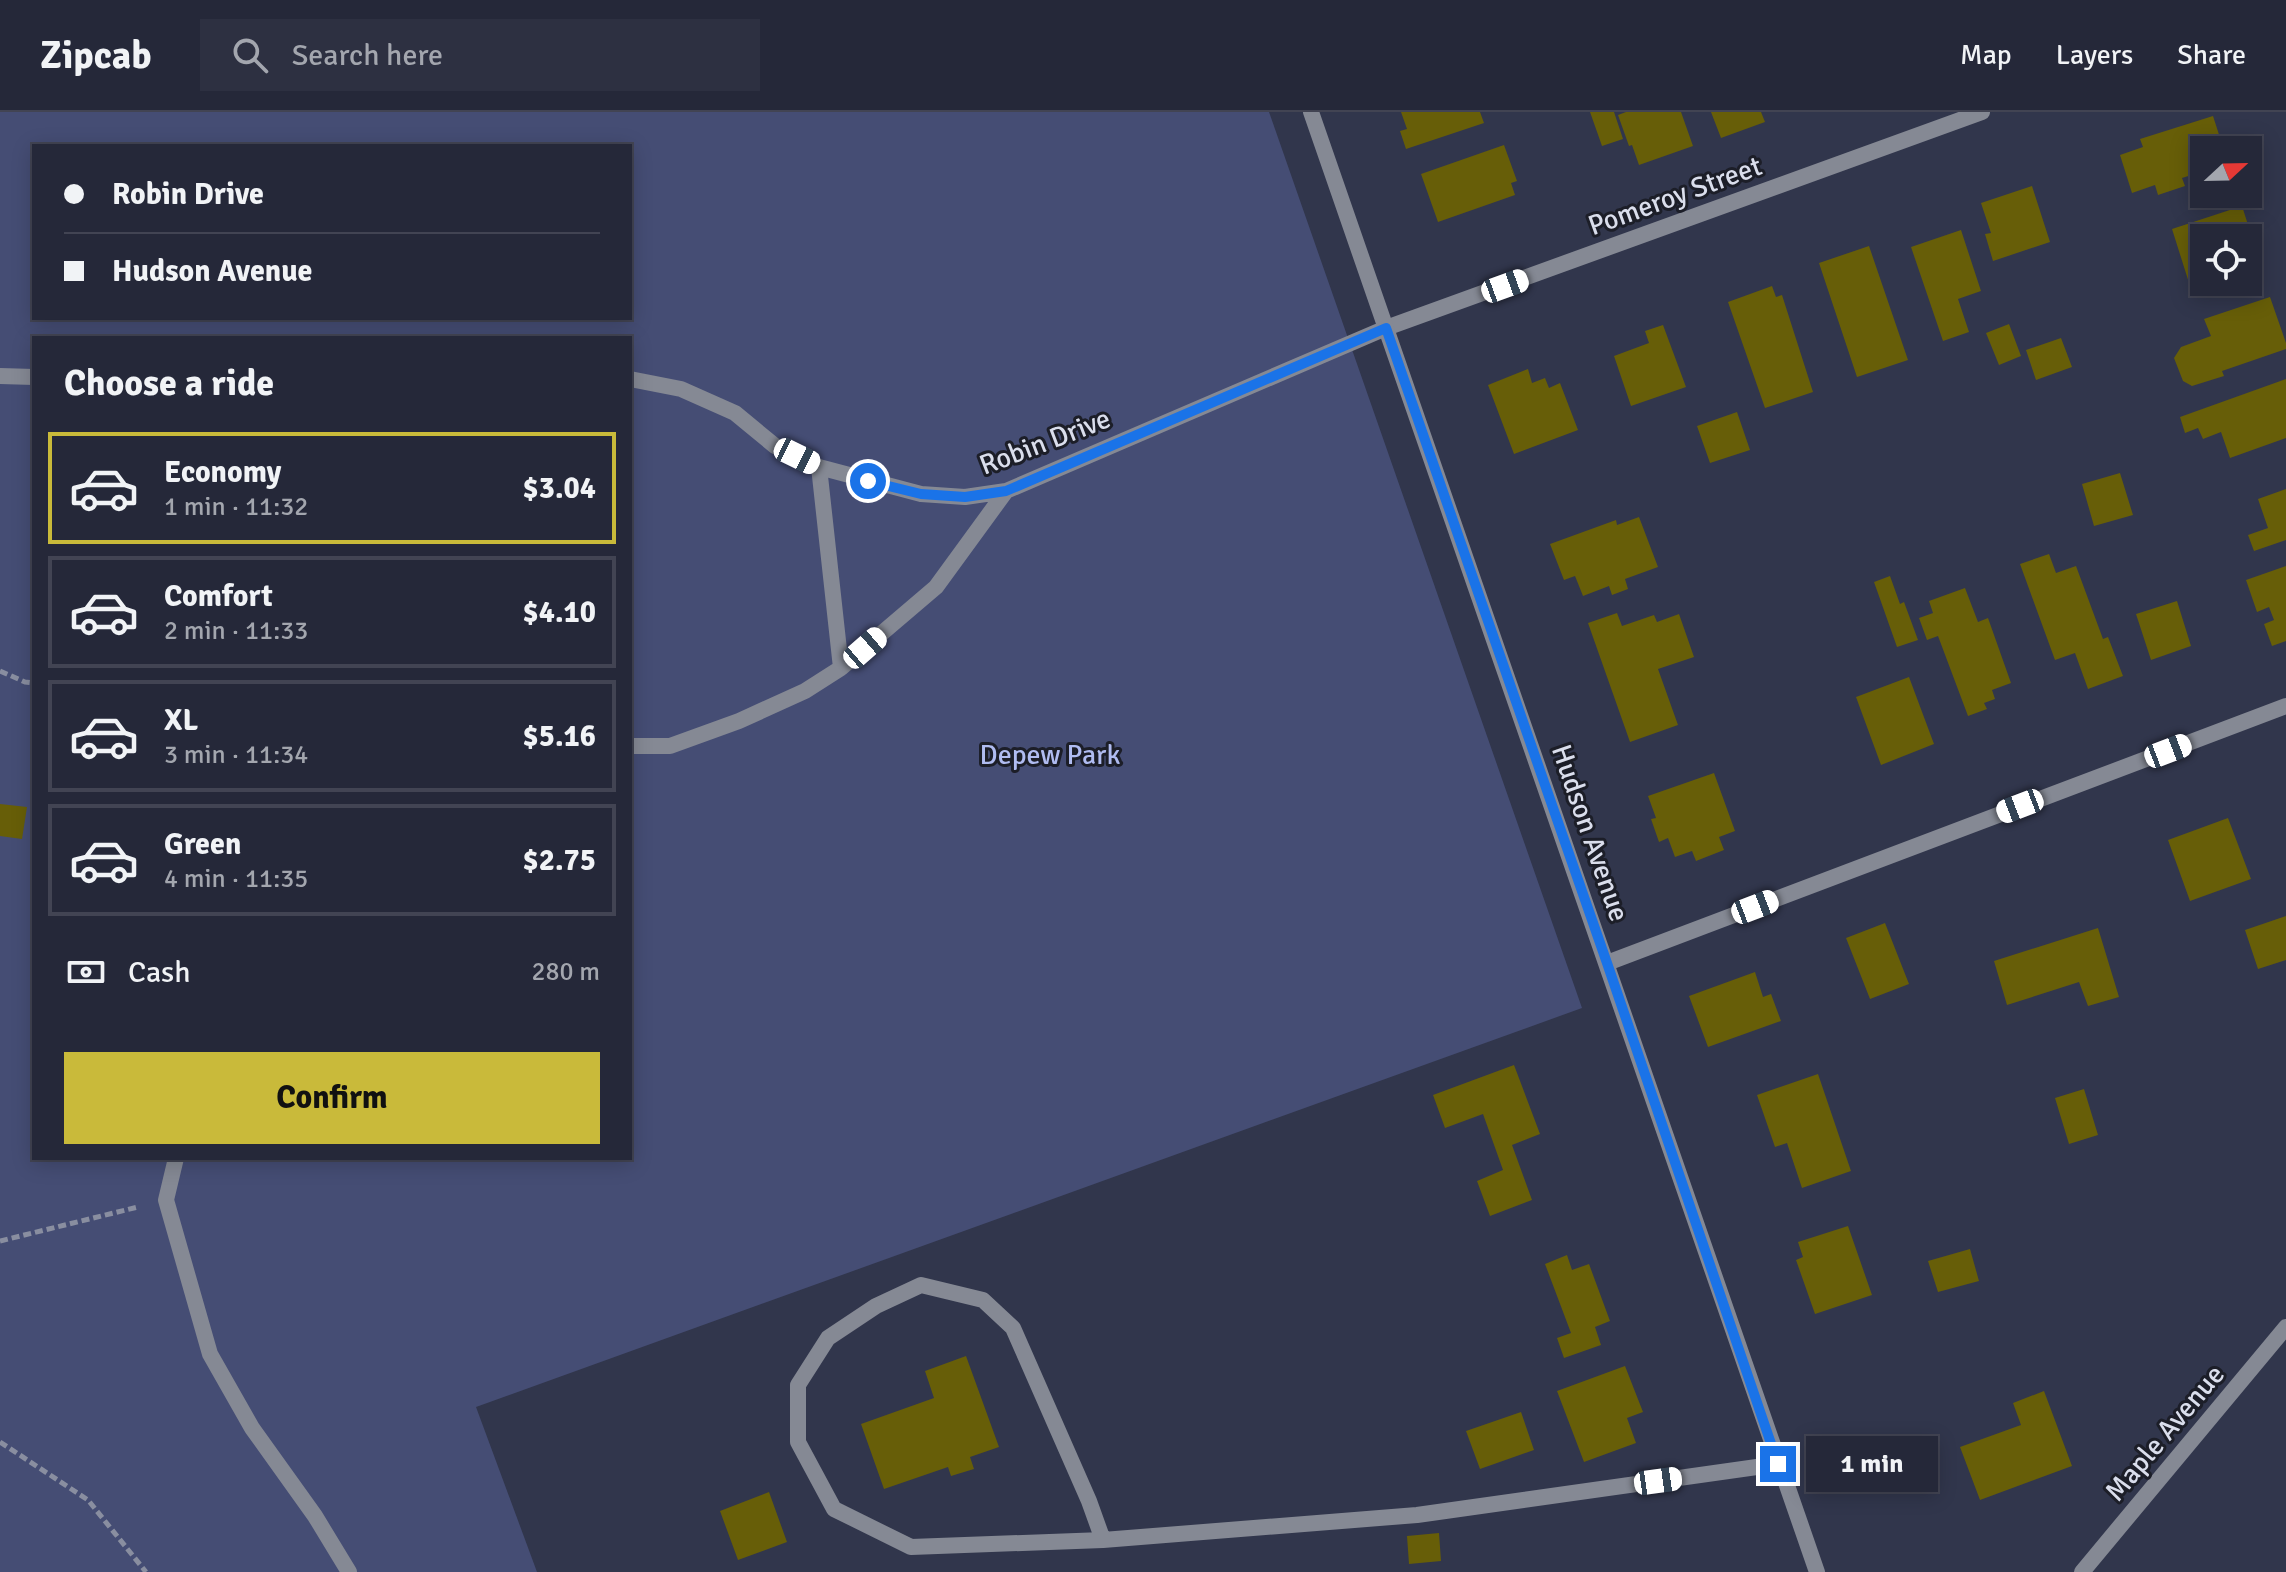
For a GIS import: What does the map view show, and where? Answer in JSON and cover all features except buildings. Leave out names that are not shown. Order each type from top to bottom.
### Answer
[{"type":"street","name":"Hudson Avenue","points":[[1311,112],[1817,1572]]},
{"type":"street","name":"Pomeroy Street","points":[[1386,328],[1982,112]]},
{"type":"street","name":"Robin Drive","points":[[632,379],[681,389],[735,413],[775,446],[819,467],[921,494],[965,497],[1006,491],[1386,328]]},
{"type":"street","points":[[0,376],[32,377]]},
{"type":"street","points":[[819,467],[841,668]]},
{"type":"street","points":[[632,746],[670,746],[739,721],[805,691],[841,668],[936,587],[1006,491]]},
{"type":"street","points":[[1607,963],[2286,706]]},
{"type":"street","points":[[176,1160],[166,1200],[210,1354],[252,1428],[315,1516],[349,1572]]},
{"type":"street","points":[[1103,1540],[1013,1328],[983,1300],[921,1285],[876,1306],[828,1338],[798,1385],[798,1442],[834,1509],[911,1547],[1103,1540],[1417,1515],[1778,1464]]},
{"type":"street","name":"Maple Avenue","points":[[2082,1572],[2286,1327]]},
{"type":"path","points":[[0,671],[32,683]]},
{"type":"path","points":[[0,1241],[166,1200]]},
{"type":"path","points":[[0,1442],[88,1500],[146,1572]]},
{"type":"green space","name":"Depew Park","points":[[0,112],[1269,112],[1582,1008],[476,1407],[537,1572],[0,1572]]},
{"type":"route","points":[[868,481],[921,494],[965,497],[1006,491],[1386,328],[1778,1464]]}]
